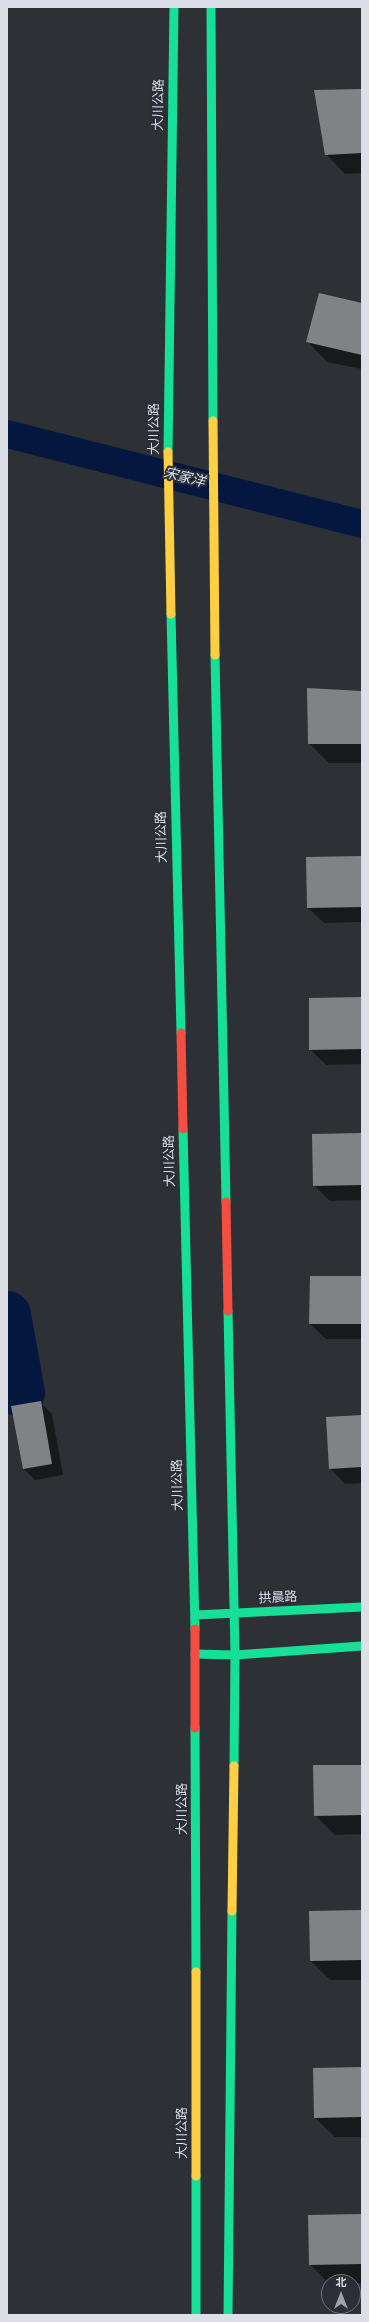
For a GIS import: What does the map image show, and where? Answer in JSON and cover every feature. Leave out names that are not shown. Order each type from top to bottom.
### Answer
[{"type":"main road","name":"大川公路","points":[[174,7],[168,399],[169,531],[195,1615],[196,2315]]},
{"type":"main road","points":[[211,7],[213,547],[235,1655],[228,2315]]},
{"type":"main road","name":"拱晨路","points":[[195,1615],[362,1607]]},
{"type":"main road","points":[[195,1654],[235,1655],[362,1646]]},
{"type":"building","points":[[362,89],[362,153],[325,155],[314,90]]},
{"type":"building","points":[[319,293],[362,303],[362,355],[306,342]]},
{"type":"building","points":[[307,688],[362,691],[362,744],[308,744]]},
{"type":"building","points":[[362,856],[362,907],[307,908],[306,857]]},
{"type":"building","points":[[362,997],[362,1049],[309,1050],[309,998]]},
{"type":"building","points":[[362,1133],[362,1185],[313,1186],[312,1134]]},
{"type":"building","points":[[310,1276],[362,1276],[362,1324],[309,1324]]},
{"type":"building","points":[[41,1401],[52,1464],[23,1469],[11,1406]]},
{"type":"building","points":[[362,1415],[362,1467],[329,1469],[326,1417]]},
{"type":"building","points":[[313,1765],[362,1765],[362,1815],[314,1816]]},
{"type":"building","points":[[362,1910],[362,1960],[310,1961],[309,1911]]},
{"type":"building","points":[[362,2067],[362,2117],[314,2118],[313,2068]]},
{"type":"building","points":[[362,2214],[362,2264],[309,2265],[308,2215]]},
{"type":"waterway","name":"宋家洋","points":[[7,434],[362,524]]},
{"type":"waterway","points":[[7,1315],[21,1393]]},
{"type":"traffic: fast","points":[[168,452],[174,7]]},
{"type":"traffic: fast","points":[[211,7],[213,421]]},
{"type":"traffic: fast","points":[[171,614],[181,1033]]},
{"type":"traffic: fast","points":[[215,655],[226,1202]]},
{"type":"traffic: fast","points":[[183,1129],[195,1629]]},
{"type":"traffic: fast","points":[[228,1311],[235,1655],[234,1766]]},
{"type":"traffic: fast","points":[[195,1615],[362,1607]]},
{"type":"traffic: fast","points":[[195,1654],[235,1655],[362,1646]]},
{"type":"traffic: fast","points":[[195,1728],[196,1972]]},
{"type":"traffic: fast","points":[[228,2315],[232,1911]]},
{"type":"traffic: fast","points":[[196,2176],[196,2315]]},
{"type":"traffic: slow","points":[[213,421],[215,655]]},
{"type":"traffic: slow","points":[[168,452],[171,614]]},
{"type":"traffic: slow","points":[[232,1911],[234,1766]]},
{"type":"traffic: slow","points":[[196,1972],[196,2176]]},
{"type":"traffic: jam","points":[[181,1033],[183,1129]]},
{"type":"traffic: jam","points":[[226,1202],[228,1311]]},
{"type":"traffic: jam","points":[[195,1629],[195,1728]]}]
